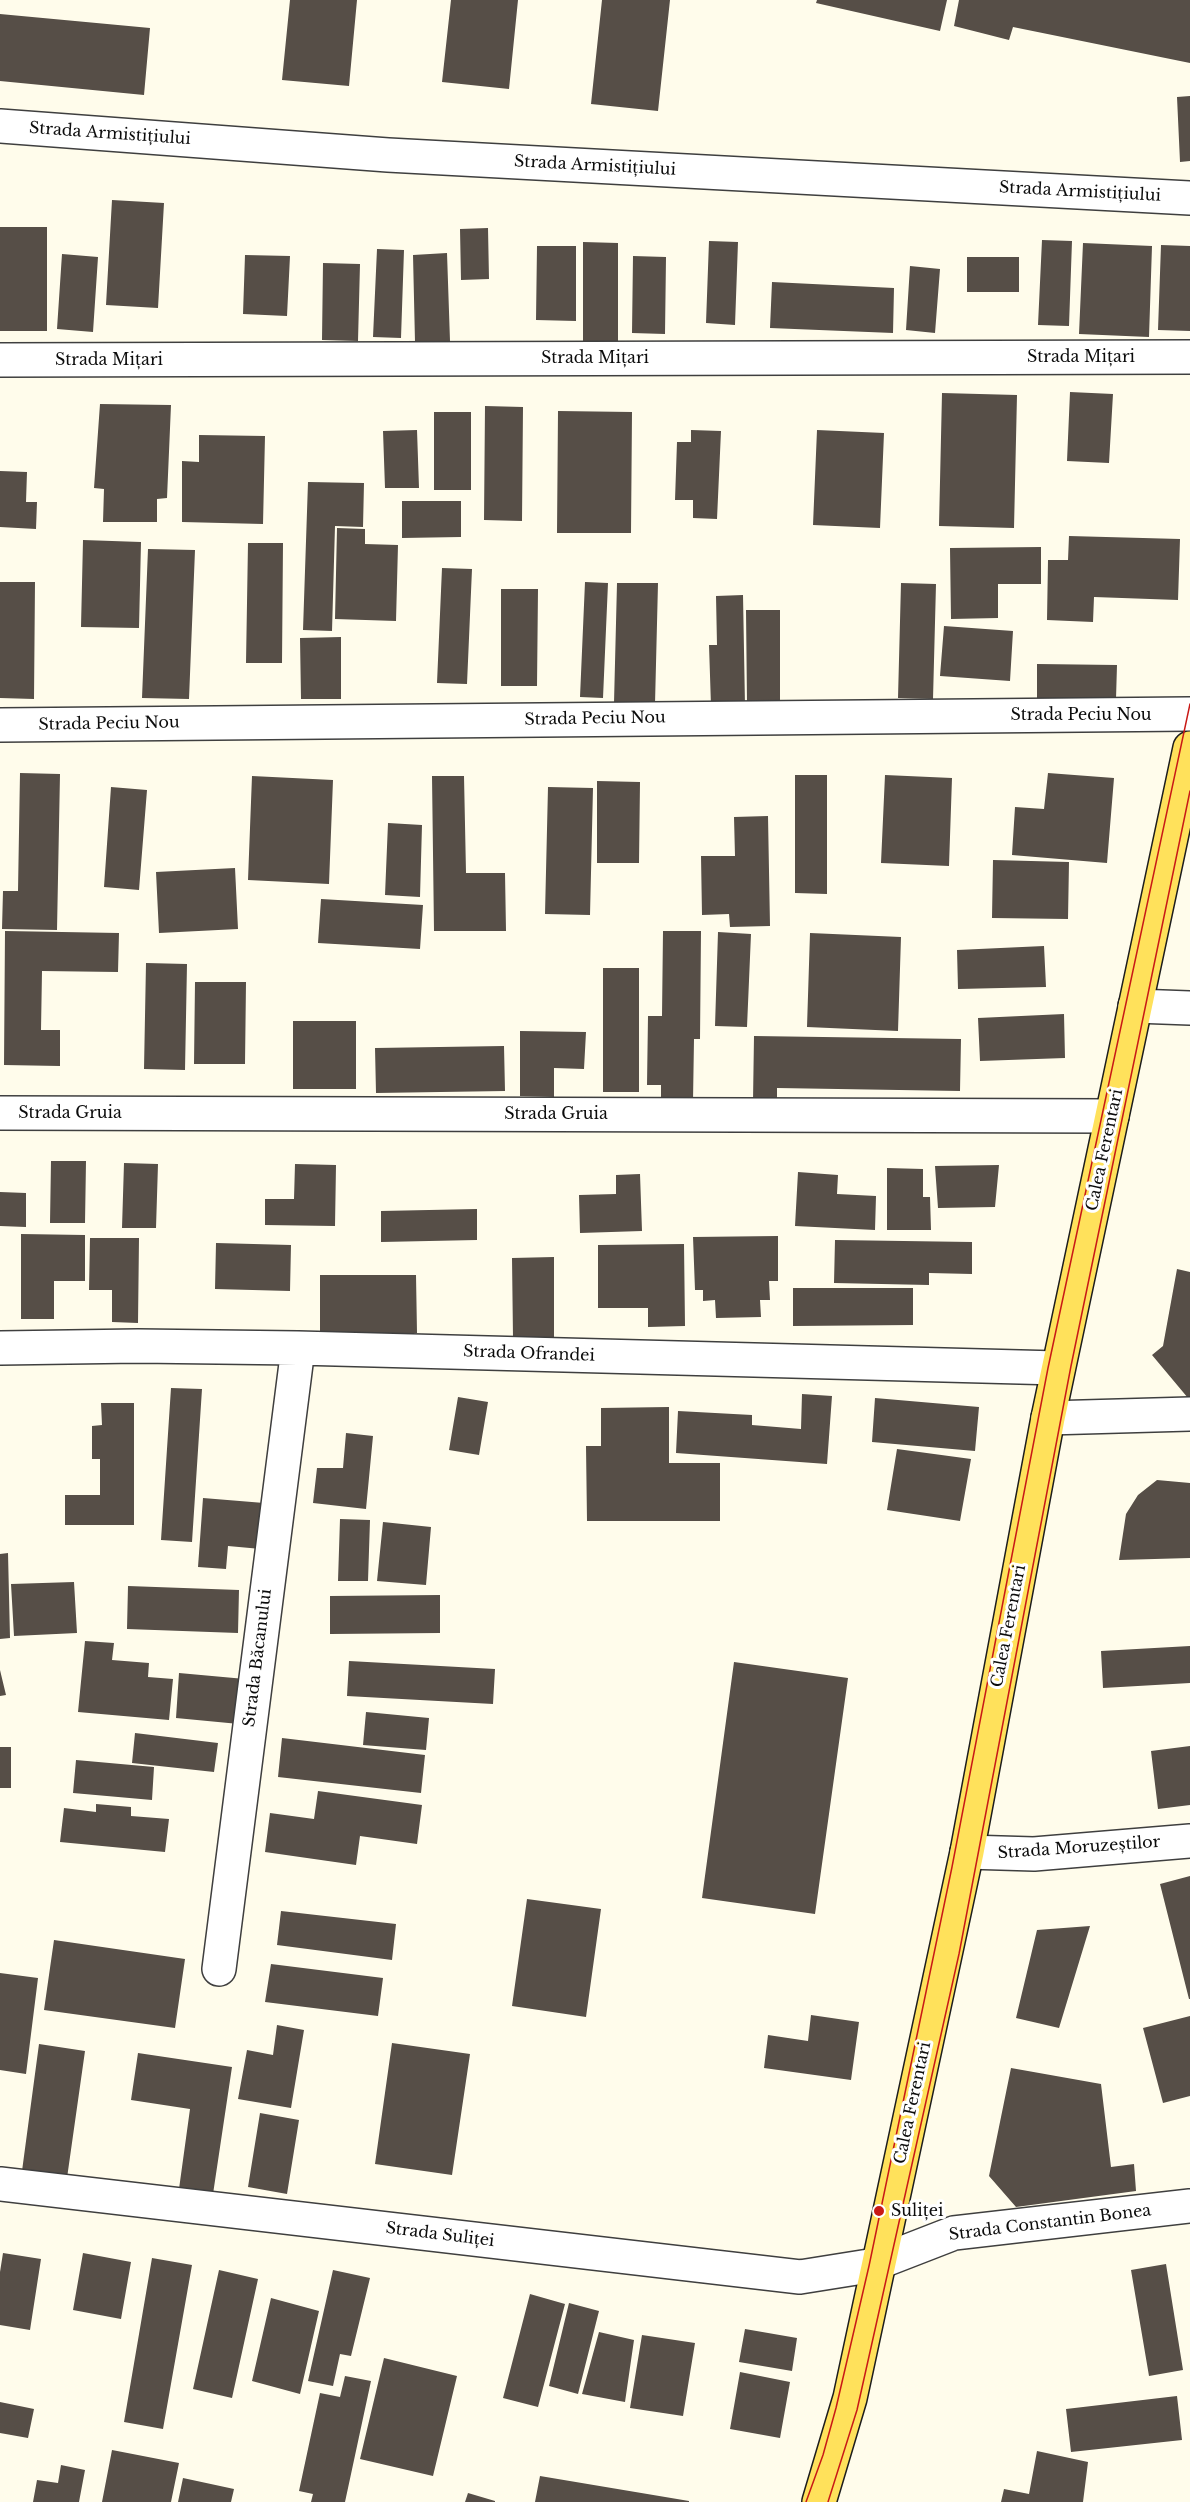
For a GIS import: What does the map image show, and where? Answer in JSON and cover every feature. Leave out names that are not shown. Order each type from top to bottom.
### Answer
[{"type":"main road","name":"Calea Ferentari","points":[[819,2502],[850,2398],[967,1852],[1058,1368],[1190,748]]},
{"type":"street","name":"Strada Armistițiului","points":[[0,126],[388,155],[1190,198]]},
{"type":"street","name":"Strada Mițari","points":[[0,360],[1190,357]]},
{"type":"street","name":"Strada Peciu Nou","points":[[0,725],[1190,714]]},
{"type":"street","points":[[1135,1006],[1190,1008]]},
{"type":"street","name":"Strada Gruia","points":[[0,1113],[1112,1116]]},
{"type":"street","name":"Strada Ofrandei","points":[[0,1348],[115,1346],[298,1348],[1058,1368]]},
{"type":"street","name":"Strada Băcanului","points":[[219,1969],[298,1348]]},
{"type":"street","points":[[1048,1418],[1190,1414]]},
{"type":"street","name":"Strada Moruzeștilor","points":[[967,1852],[1034,1854],[1190,1841]]},
{"type":"street","name":"Strada Suliței","points":[[0,2184],[800,2277],[869,2266],[878,2261]]},
{"type":"street","name":"Strada Constantin Bonea","points":[[878,2261],[954,2233],[1190,2206]]},
{"type":"building","points":[[290,0],[357,0],[349,86],[282,80]]},
{"type":"building","points":[[451,0],[518,0],[509,89],[442,82]]},
{"type":"building","points":[[602,0],[670,0],[658,111],[591,104]]},
{"type":"building","points":[[817,0],[947,0],[940,31],[816,3]]},
{"type":"building","points":[[959,0],[1190,0],[1190,63],[1013,27],[1009,40],[954,26]]},
{"type":"building","points":[[0,14],[150,28],[144,95],[0,81]]},
{"type":"building","points":[[1190,96],[1190,161],[1180,162],[1177,97]]},
{"type":"building","points":[[112,200],[164,203],[158,308],[106,305]]},
{"type":"building","points":[[0,227],[47,227],[47,331],[0,331]]},
{"type":"building","points":[[488,228],[489,279],[461,280],[460,229]]},
{"type":"building","points":[[1042,240],[1072,241],[1069,326],[1038,325]]},
{"type":"building","points":[[709,241],[738,242],[735,325],[706,323]]},
{"type":"building","points":[[583,242],[618,243],[618,341],[583,341]]},
{"type":"building","points":[[1083,243],[1152,246],[1149,337],[1079,334]]},
{"type":"building","points":[[1161,245],[1190,246],[1190,331],[1158,330]]},
{"type":"building","points":[[537,246],[576,246],[576,321],[536,320]]},
{"type":"building","points":[[377,249],[404,250],[401,338],[373,337]]},
{"type":"building","points":[[447,253],[450,341],[415,342],[413,255]]},
{"type":"building","points":[[62,254],[98,257],[93,332],[57,329]]},
{"type":"building","points":[[245,255],[290,256],[287,316],[243,314]]},
{"type":"building","points":[[633,256],[666,257],[665,334],[632,333]]},
{"type":"building","points":[[967,257],[1019,257],[1019,292],[967,292]]},
{"type":"building","points":[[323,263],[360,264],[358,341],[322,340]]},
{"type":"building","points":[[910,266],[940,269],[935,333],[906,330]]},
{"type":"building","points":[[772,282],[894,288],[893,333],[770,328]]},
{"type":"building","points":[[1070,392],[1113,394],[1109,463],[1067,461]]},
{"type":"building","points":[[942,393],[1017,395],[1014,528],[939,526]]},
{"type":"building","points":[[100,404],[171,405],[167,498],[157,499],[157,522],[103,522],[104,489],[94,488]]},
{"type":"building","points":[[485,406],[523,407],[522,521],[484,520]]},
{"type":"building","points":[[558,411],[632,412],[631,533],[557,533]]},
{"type":"building","points":[[434,412],[471,412],[471,490],[434,490]]},
{"type":"building","points":[[417,430],[419,488],[385,488],[383,431]]},
{"type":"building","points":[[691,430],[721,431],[717,519],[693,518],[693,500],[675,500],[677,442],[691,442]]},
{"type":"building","points":[[817,430],[884,433],[880,528],[813,525]]},
{"type":"building","points":[[199,435],[265,436],[263,524],[182,522],[182,461],[199,462]]},
{"type":"building","points":[[0,471],[27,472],[26,502],[37,502],[36,529],[0,527]]},
{"type":"building","points":[[308,482],[364,483],[363,527],[335,526],[332,631],[303,630]]},
{"type":"building","points":[[402,501],[461,501],[461,537],[402,538]]},
{"type":"building","points":[[337,528],[365,529],[365,544],[398,545],[396,621],[335,619]]},
{"type":"building","points":[[1069,536],[1180,539],[1178,600],[1094,597],[1093,622],[1047,620],[1048,560],[1068,560]]},
{"type":"building","points":[[83,540],[141,542],[139,628],[81,627]]},
{"type":"building","points":[[248,543],[283,543],[282,663],[246,663]]},
{"type":"building","points":[[1041,547],[1041,584],[998,584],[998,618],[951,619],[950,548]]},
{"type":"building","points":[[148,549],[195,550],[189,699],[142,698]]},
{"type":"building","points":[[442,568],[472,569],[467,684],[437,683]]},
{"type":"building","points":[[0,582],[35,582],[34,699],[0,698]]},
{"type":"building","points":[[585,582],[608,583],[603,698],[580,697]]},
{"type":"building","points":[[617,583],[658,583],[655,704],[614,703]]},
{"type":"building","points":[[901,583],[936,584],[933,699],[898,698]]},
{"type":"building","points":[[501,589],[538,589],[537,686],[501,686]]},
{"type":"building","points":[[743,595],[745,706],[711,706],[709,645],[717,645],[716,596]]},
{"type":"building","points":[[746,610],[780,610],[780,703],[747,703]]},
{"type":"building","points":[[944,626],[1013,631],[1010,681],[940,676]]},
{"type":"building","points":[[341,637],[341,699],[301,699],[300,638]]},
{"type":"building","points":[[1037,664],[1117,665],[1116,699],[1037,698]]},
{"type":"building","points":[[20,773],[60,774],[57,930],[2,929],[3,891],[18,891]]},
{"type":"building","points":[[1048,773],[1114,778],[1107,863],[1012,855],[1015,807],[1044,809]]},
{"type":"building","points":[[795,775],[827,775],[827,894],[795,893]]},
{"type":"building","points":[[885,775],[952,778],[949,866],[881,863]]},
{"type":"building","points":[[252,776],[333,780],[329,884],[248,880]]},
{"type":"building","points":[[432,776],[464,776],[466,873],[505,873],[506,931],[434,931]]},
{"type":"building","points":[[597,781],[640,782],[639,863],[597,863]]},
{"type":"building","points":[[111,787],[147,790],[139,890],[104,887]]},
{"type":"building","points":[[548,787],[593,788],[590,915],[545,914]]},
{"type":"building","points":[[768,816],[770,926],[730,927],[729,914],[702,915],[701,856],[735,856],[734,817]]},
{"type":"building","points":[[388,823],[422,825],[420,897],[385,895]]},
{"type":"building","points":[[993,860],[1069,862],[1068,919],[992,918]]},
{"type":"building","points":[[235,868],[238,929],[159,933],[156,872]]},
{"type":"building","points":[[321,899],[423,905],[420,949],[318,943]]},
{"type":"building","points":[[5,931],[119,933],[118,972],[42,971],[41,1030],[60,1030],[60,1066],[4,1065]]},
{"type":"building","points":[[663,931],[701,931],[700,1039],[694,1039],[693,1101],[661,1101],[661,1085],[647,1085],[648,1016],[662,1016]]},
{"type":"building","points":[[718,932],[751,934],[747,1027],[715,1026]]},
{"type":"building","points":[[810,933],[901,937],[898,1031],[807,1027]]},
{"type":"building","points":[[1044,946],[1046,987],[958,989],[957,950]]},
{"type":"building","points":[[146,963],[187,964],[185,1070],[144,1069]]},
{"type":"building","points":[[603,968],[639,968],[639,1092],[603,1092]]},
{"type":"building","points":[[195,982],[246,982],[245,1064],[194,1064]]},
{"type":"building","points":[[1064,1014],[1065,1058],[980,1061],[978,1018]]},
{"type":"building","points":[[293,1021],[356,1021],[356,1089],[293,1089]]},
{"type":"building","points":[[520,1031],[586,1032],[584,1069],[554,1068],[554,1097],[520,1096]]},
{"type":"building","points":[[754,1036],[961,1039],[960,1091],[777,1088],[777,1102],[753,1101]]},
{"type":"building","points":[[504,1046],[505,1091],[376,1093],[375,1048]]},
{"type":"building","points":[[51,1161],[86,1161],[85,1223],[50,1223]]},
{"type":"building","points":[[124,1163],[158,1164],[156,1228],[122,1228]]},
{"type":"building","points":[[295,1164],[336,1165],[335,1226],[265,1225],[265,1199],[294,1199]]},
{"type":"building","points":[[999,1165],[995,1207],[938,1208],[935,1166]]},
{"type":"building","points":[[887,1168],[923,1169],[923,1197],[930,1197],[931,1230],[887,1230]]},
{"type":"building","points":[[798,1172],[838,1175],[837,1194],[876,1196],[875,1230],[795,1226]]},
{"type":"building","points":[[640,1174],[642,1231],[580,1233],[579,1195],[616,1194],[616,1175]]},
{"type":"building","points":[[0,1192],[26,1193],[26,1227],[0,1226]]},
{"type":"building","points":[[477,1209],[477,1240],[381,1242],[381,1211]]},
{"type":"building","points":[[21,1234],[85,1235],[85,1281],[54,1281],[54,1319],[21,1319]]},
{"type":"building","points":[[778,1236],[778,1281],[769,1281],[770,1300],[760,1300],[761,1317],[716,1318],[715,1300],[703,1301],[703,1290],[695,1290],[693,1237]]},
{"type":"building","points":[[90,1238],[139,1238],[138,1323],[112,1322],[112,1290],[89,1290]]},
{"type":"building","points":[[835,1240],[972,1242],[972,1274],[929,1273],[929,1285],[834,1283]]},
{"type":"building","points":[[216,1243],[291,1245],[290,1291],[215,1289]]},
{"type":"building","points":[[684,1244],[685,1326],[648,1327],[648,1308],[598,1308],[598,1245]]},
{"type":"building","points":[[554,1257],[554,1338],[513,1338],[512,1258]]},
{"type":"building","points":[[1177,1269],[1190,1272],[1190,1396],[1188,1398],[1152,1355],[1163,1346]]},
{"type":"building","points":[[320,1275],[416,1275],[417,1333],[320,1334]]},
{"type":"building","points":[[793,1288],[913,1288],[913,1325],[793,1326]]},
{"type":"building","points":[[171,1388],[202,1389],[192,1542],[161,1540]]},
{"type":"building","points":[[802,1394],[832,1396],[827,1464],[676,1453],[678,1411],[752,1415],[752,1425],[801,1429]]},
{"type":"building","points":[[458,1397],[488,1402],[479,1455],[449,1450]]},
{"type":"building","points":[[875,1398],[979,1407],[975,1451],[872,1442]]},
{"type":"building","points":[[101,1403],[134,1403],[134,1525],[65,1525],[65,1495],[100,1495],[100,1459],[92,1459],[92,1426],[102,1425]]},
{"type":"building","points":[[669,1407],[669,1463],[720,1463],[720,1521],[587,1521],[586,1446],[601,1446],[601,1408]]},
{"type":"building","points":[[346,1433],[373,1436],[366,1509],[313,1503],[317,1468],[343,1468]]},
{"type":"building","points":[[897,1449],[971,1459],[960,1521],[887,1510]]},
{"type":"building","points":[[1157,1480],[1190,1483],[1190,1558],[1119,1560],[1126,1514],[1138,1495]]},
{"type":"building","points":[[203,1498],[264,1503],[261,1549],[228,1546],[226,1569],[198,1567]]},
{"type":"building","points":[[340,1519],[370,1520],[368,1581],[338,1581]]},
{"type":"building","points":[[383,1522],[431,1527],[426,1585],[377,1581]]},
{"type":"building","points":[[8,1553],[10,1638],[0,1639],[0,1554]]},
{"type":"building","points":[[74,1582],[77,1633],[14,1636],[11,1584]]},
{"type":"building","points":[[128,1586],[239,1590],[238,1633],[127,1629]]},
{"type":"building","points":[[440,1595],[440,1633],[330,1634],[330,1596]]},
{"type":"building","points":[[85,1641],[114,1643],[112,1660],[149,1663],[148,1677],[173,1679],[169,1720],[78,1712]]},
{"type":"building","points":[[1190,1646],[1190,1683],[1103,1688],[1101,1651]]},
{"type":"building","points":[[349,1661],[495,1669],[493,1704],[347,1696]]},
{"type":"building","points":[[734,1662],[848,1678],[815,1914],[702,1898]]},
{"type":"building","points":[[0,1670],[6,1695],[0,1696]]},
{"type":"building","points":[[179,1673],[245,1679],[239,1724],[176,1718]]},
{"type":"building","points":[[366,1712],[429,1718],[426,1750],[363,1745]]},
{"type":"building","points":[[135,1733],[218,1743],[214,1772],[132,1763]]},
{"type":"building","points":[[282,1738],[425,1755],[421,1793],[278,1777]]},
{"type":"building","points":[[1190,1746],[1190,1805],[1158,1809],[1151,1751]]},
{"type":"building","points":[[0,1747],[11,1747],[11,1788],[0,1788]]},
{"type":"building","points":[[76,1760],[154,1767],[152,1800],[73,1793]]},
{"type":"building","points":[[318,1791],[422,1805],[417,1844],[360,1836],[356,1865],[265,1852],[270,1813],[314,1819]]},
{"type":"building","points":[[96,1804],[131,1807],[131,1816],[169,1819],[165,1852],[60,1842],[64,1808],[96,1812]]},
{"type":"building","points":[[1190,1876],[1190,1999],[1189,1999],[1160,1884]]},
{"type":"building","points":[[527,1899],[601,1909],[586,2017],[512,2006]]},
{"type":"building","points":[[281,1911],[396,1924],[392,1960],[277,1945]]},
{"type":"building","points":[[1090,1926],[1059,2028],[1016,2018],[1037,1930]]},
{"type":"building","points":[[54,1940],[185,1959],[175,2028],[44,2010]]},
{"type":"building","points":[[271,1964],[383,1978],[378,2016],[265,2002]]},
{"type":"building","points":[[0,1973],[38,1978],[26,2074],[0,2070]]},
{"type":"building","points":[[811,2015],[859,2022],[851,2080],[764,2068],[768,2035],[808,2041]]},
{"type":"building","points":[[1190,2016],[1190,2096],[1163,2103],[1143,2028]]},
{"type":"building","points":[[277,2025],[304,2030],[291,2108],[238,2099],[247,2050],[273,2055]]},
{"type":"building","points":[[392,2043],[470,2054],[452,2175],[375,2164]]},
{"type":"building","points":[[39,2044],[85,2051],[67,2178],[22,2171]]},
{"type":"building","points":[[138,2053],[232,2067],[213,2194],[179,2189],[190,2109],[131,2100]]},
{"type":"building","points":[[1011,2068],[1101,2084],[1111,2167],[1134,2164],[1136,2191],[1016,2207],[989,2176]]},
{"type":"building","points":[[260,2113],[299,2120],[287,2194],[248,2187]]},
{"type":"building","points":[[3,2253],[41,2259],[30,2330],[0,2325],[0,2272]]},
{"type":"building","points":[[83,2253],[131,2262],[121,2319],[73,2310]]},
{"type":"building","points":[[152,2258],[192,2265],[163,2429],[124,2422]]},
{"type":"building","points":[[1166,2264],[1183,2370],[1149,2376],[1131,2270]]},
{"type":"building","points":[[219,2270],[258,2279],[232,2398],[193,2389]]},
{"type":"building","points":[[333,2270],[370,2278],[351,2356],[340,2354],[333,2386],[308,2381]]},
{"type":"building","points":[[530,2294],[565,2304],[538,2407],[503,2398]]},
{"type":"building","points":[[271,2298],[319,2311],[300,2394],[252,2381]]},
{"type":"building","points":[[569,2303],[599,2311],[578,2394],[549,2386]]},
{"type":"building","points":[[745,2329],[797,2338],[792,2371],[739,2362]]},
{"type":"building","points":[[599,2332],[634,2340],[625,2402],[582,2394]]},
{"type":"building","points":[[642,2335],[695,2343],[683,2416],[630,2408]]},
{"type":"building","points":[[384,2358],[457,2376],[433,2476],[360,2459]]},
{"type":"building","points":[[740,2372],[790,2382],[780,2438],[730,2429]]},
{"type":"building","points":[[345,2376],[371,2381],[345,2502],[311,2502],[313,2494],[299,2491],[320,2393],[340,2397]]},
{"type":"building","points":[[1177,2396],[1182,2440],[1071,2452],[1066,2409]]},
{"type":"building","points":[[0,2402],[34,2409],[28,2438],[0,2433]]},
{"type":"building","points":[[112,2450],[179,2463],[171,2502],[102,2502]]},
{"type":"building","points":[[1037,2451],[1088,2462],[1083,2502],[1001,2502],[1004,2489],[1029,2494]]},
{"type":"building","points":[[61,2465],[85,2470],[79,2502],[33,2502],[37,2480],[58,2483]]},
{"type":"building","points":[[540,2476],[689,2501],[689,2502],[535,2502]]},
{"type":"building","points":[[183,2478],[234,2489],[231,2502],[178,2502]]},
{"type":"building","points":[[468,2493],[495,2501],[495,2502],[465,2502]]},
{"type":"tram line","points":[[806,2502],[823,2455],[836,2408],[869,2266],[952,1867],[1048,1368],[1190,704]]},
{"type":"tram line","points":[[828,2502],[857,2410],[959,1954],[1071,1366],[1190,791]]},
{"type":"place","name":"Suliței","points":[[879,2211]]}]
